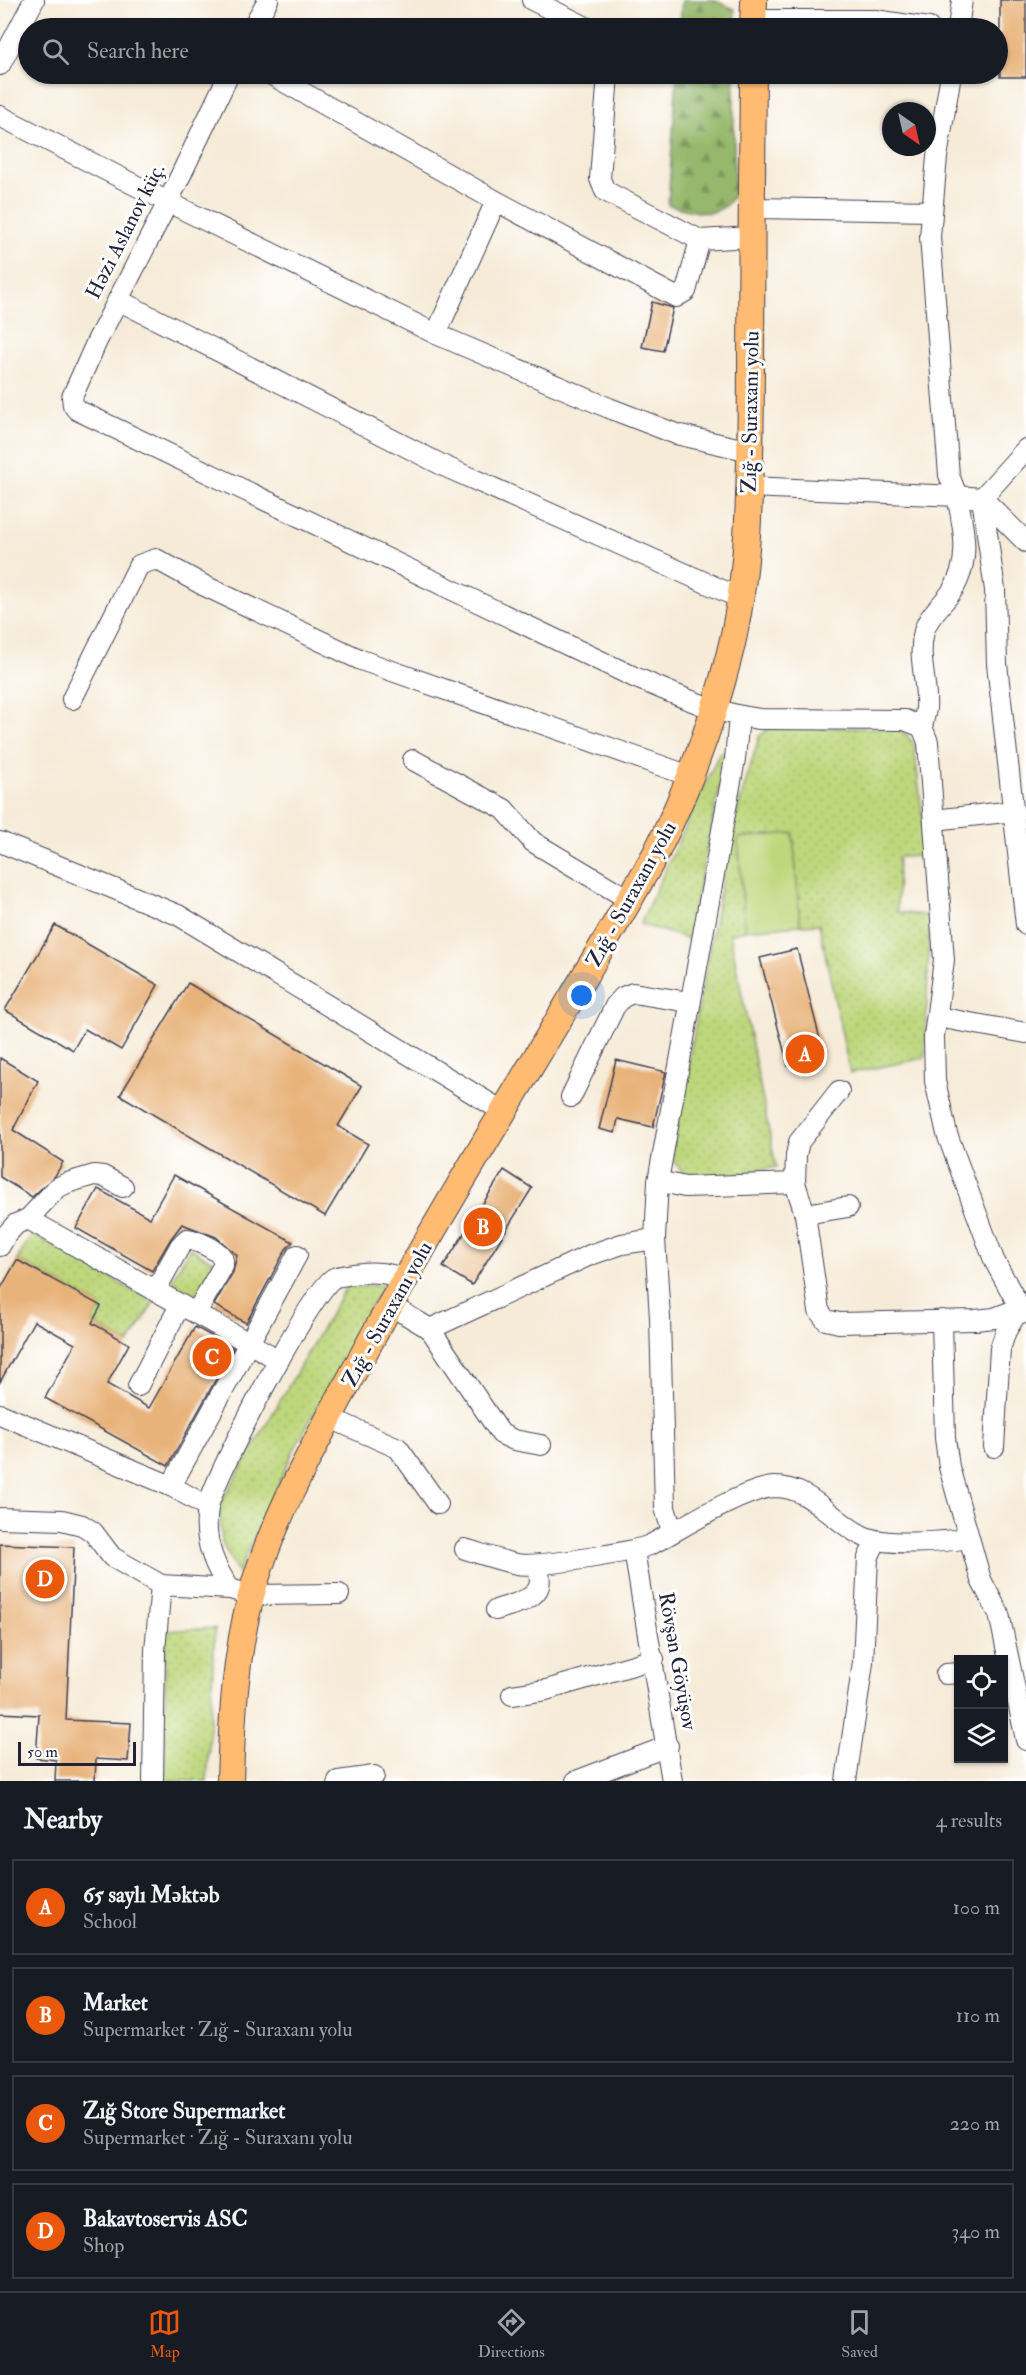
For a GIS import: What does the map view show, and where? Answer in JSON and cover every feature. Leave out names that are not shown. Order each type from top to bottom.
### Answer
[{"type":"main road","name":"Zığ - Suraxanı yolu","points":[[230,1781],[241,1641],[241,1592],[269,1546],[289,1499],[330,1418],[405,1278],[630,900],[676,812],[713,709],[730,651],[740,598],[749,486],[753,84]]},
{"type":"street","points":[[258,18],[268,0]]},
{"type":"street","points":[[532,0],[568,18]]},
{"type":"street","points":[[960,18],[963,0]]},
{"type":"street","points":[[24,18],[32,1]]},
{"type":"street","points":[[754,16],[814,18]]},
{"type":"street","points":[[0,65],[18,29]]},
{"type":"street","name":"Həzi Aslanov küç.","points":[[224,84],[168,202],[97,341],[72,397],[73,405],[77,410],[634,677],[713,709]]},
{"type":"street","points":[[288,84],[496,201],[676,297],[686,291],[700,240]]},
{"type":"street","points":[[607,84],[600,179],[604,191],[700,240],[752,237]]},
{"type":"street","points":[[949,84],[937,157],[930,237],[949,475],[957,496],[965,547],[962,569],[951,592],[933,613],[924,629],[921,654],[926,708],[922,727],[928,742],[944,960],[934,1036],[935,1081],[947,1134],[994,1260],[1023,1311]]},
{"type":"street","points":[[0,116],[436,334],[676,434],[750,451]]},
{"type":"street","points":[[436,334],[496,201]]},
{"type":"street","points":[[752,208],[932,211]]},
{"type":"street","points":[[118,300],[446,467],[740,598]]},
{"type":"street","points":[[1026,449],[982,498],[995,590],[997,664],[1026,925]]},
{"type":"street","points":[[749,486],[982,498],[1026,542]]},
{"type":"street","points":[[72,699],[139,565],[156,559],[205,586],[361,660],[690,776]]},
{"type":"street","points":[[713,709],[739,717],[760,719],[905,720],[922,727]]},
{"type":"street","points":[[672,1531],[665,1508],[660,1318],[655,1239],[658,1181],[735,759],[739,717]]},
{"type":"street","points":[[413,760],[504,809],[532,842],[630,900]]},
{"type":"street","points":[[934,820],[1014,811]]},
{"type":"street","points":[[0,842],[178,915],[504,1112]]},
{"type":"street","points":[[571,1097],[615,1006],[623,997],[633,993],[689,1002]]},
{"type":"street","points":[[937,1017],[1026,1033]]},
{"type":"street","points":[[839,1091],[799,1142],[796,1155],[795,1183],[805,1214],[819,1311],[826,1320],[839,1323],[994,1318],[1023,1311]]},
{"type":"street","points":[[0,1246],[16,1224],[28,1219],[57,1188],[66,1183],[94,1175],[103,1176],[123,1187]]},
{"type":"street","points":[[658,1181],[685,1187],[795,1183]]},
{"type":"street","points":[[805,1214],[848,1207]]},
{"type":"street","points":[[28,1219],[279,1360]]},
{"type":"street","points":[[138,1386],[188,1309],[223,1266],[222,1257],[193,1240],[187,1239],[180,1246],[155,1290]]},
{"type":"street","points":[[430,1329],[590,1256],[622,1244],[655,1239]]},
{"type":"street","points":[[171,1486],[297,1255]]},
{"type":"street","points":[[241,1592],[219,1572],[207,1534],[208,1507],[219,1475],[279,1360],[316,1296],[334,1277],[370,1271],[405,1278]]},
{"type":"street","points":[[390,1305],[430,1329],[501,1434],[514,1440],[541,1445]]},
{"type":"street","points":[[994,1447],[1000,1349],[1006,1331],[1023,1311]]},
{"type":"street","points":[[942,1320],[946,1448],[949,1467],[981,1580],[999,1614],[1007,1646],[1007,1655]]},
{"type":"street","points":[[0,1414],[171,1486],[208,1507]]},
{"type":"street","points":[[330,1418],[398,1448],[438,1504]]},
{"type":"street","points":[[465,1549],[518,1564],[538,1565],[634,1550],[650,1545],[672,1531],[761,1488],[778,1487],[800,1493],[816,1502],[860,1535],[876,1541],[944,1542],[969,1538]]},
{"type":"street","points":[[0,1518],[62,1520],[82,1525],[93,1532],[112,1557],[131,1570],[161,1585],[241,1592],[339,1594]]},
{"type":"street","points":[[846,1781],[863,1662],[868,1558],[876,1541]]},
{"type":"street","name":"Rövşən Göyüşov","points":[[634,1550],[654,1659],[672,1781]]},
{"type":"street","points":[[496,1610],[523,1600],[534,1593],[539,1585],[538,1565]]},
{"type":"street","points":[[153,1781],[154,1650],[161,1585]]},
{"type":"street","points":[[512,1695],[546,1690],[654,1659]]},
{"type":"street","points":[[1008,1676],[1026,1740]]},
{"type":"street","points":[[576,1781],[668,1746]]},
{"type":"street","points":[[338,1781],[374,1776]]},
{"type":"green space","points":[[682,0],[713,0],[735,9],[735,18],[681,18]]},
{"type":"green space","points":[[676,84],[734,84],[734,194],[721,209],[713,212],[696,212],[668,205]]},
{"type":"green space","points":[[769,728],[895,728],[906,734],[914,744],[927,856],[898,857],[897,912],[930,916],[925,1058],[850,1073],[819,924],[800,925],[793,833],[738,838],[745,930],[730,934],[776,1167],[691,1182],[671,1158],[730,836],[759,737]]},
{"type":"green space","points":[[720,752],[727,752],[688,939],[640,924]]},
{"type":"green space","points":[[793,833],[800,925],[745,930],[738,838]]},
{"type":"green space","points":[[32,1234],[154,1302],[129,1344],[92,1323],[101,1306],[17,1260]]},
{"type":"green space","points":[[190,1248],[216,1263],[197,1296],[171,1281]]},
{"type":"green space","points":[[383,1285],[293,1452],[238,1573],[222,1543],[219,1506],[346,1287]]},
{"type":"green space","points":[[215,1628],[207,1781],[164,1781],[166,1631]]},
{"type":"building","points":[[1000,0],[1026,0],[1026,77],[1008,77],[1008,18],[1000,18]]},
{"type":"building","points":[[652,302],[673,308],[663,351],[642,347]]},
{"type":"building","points":[[55,925],[158,985],[121,1050],[85,1029],[73,1050],[5,1010]]},
{"type":"building","points":[[797,949],[824,1055],[788,1066],[760,958]]},
{"type":"building","points":[[188,983],[362,1086],[338,1126],[368,1144],[325,1216],[120,1095]]},
{"type":"building","points":[[0,1058],[38,1081],[13,1130],[63,1162],[55,1176],[32,1197],[0,1177]]},
{"type":"building","points":[[616,1060],[666,1072],[653,1127],[618,1119],[615,1133],[599,1129]]},
{"type":"building","points":[[504,1170],[532,1188],[472,1285],[443,1267]]},
{"type":"building","points":[[174,1175],[293,1242],[286,1249],[246,1323],[214,1305],[233,1272],[237,1255],[216,1237],[182,1224],[152,1271],[76,1228],[98,1189],[150,1218]]},
{"type":"building","points":[[17,1260],[101,1306],[92,1323],[129,1344],[107,1384],[149,1408],[195,1327],[233,1348],[168,1466],[45,1398],[75,1344],[34,1321],[0,1382],[0,1290]]},
{"type":"building","points":[[0,1544],[74,1547],[66,1720],[131,1723],[128,1761],[96,1759],[95,1781],[55,1781],[56,1760],[36,1758],[39,1715],[0,1713]]},
{"type":"place","name":"65 saylı Məktəb","points":[[805,1054]]},
{"type":"place","name":"Market","points":[[483,1227]]},
{"type":"place","name":"Zığ Store Supermarket","points":[[212,1357]]},
{"type":"place","name":"Bakavtoservis ASC","points":[[45,1579]]}]
